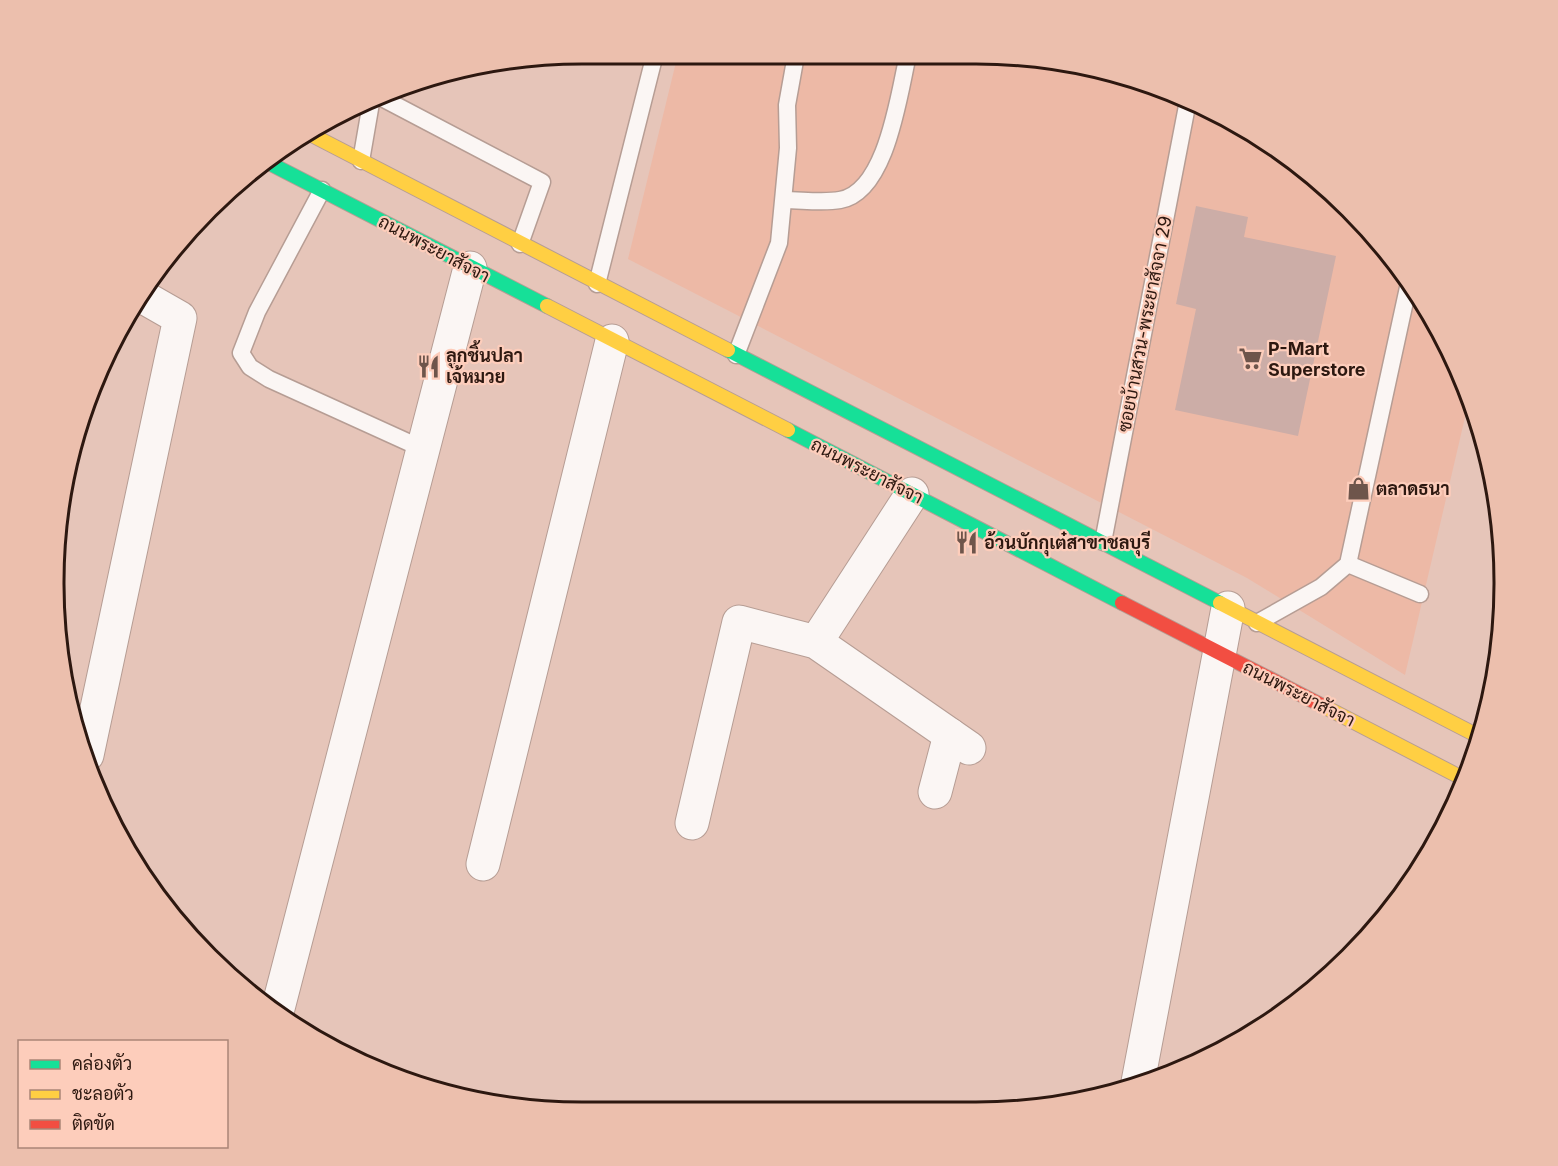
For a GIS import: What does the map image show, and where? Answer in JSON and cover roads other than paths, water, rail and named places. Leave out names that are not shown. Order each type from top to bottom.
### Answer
[{"type":"main road","points":[[318,138],[597,284],[1471,733]]},
{"type":"main road","name":"ถนนพระยาสัจจา","points":[[275,166],[1456,775]]},
{"type":"street","points":[[279,1003],[470,268]]},
{"type":"street","points":[[90,742],[180,318],[149,300]]},
{"type":"street","points":[[483,864],[612,341]]},
{"type":"street","points":[[816,642],[912,494]]},
{"type":"street","points":[[1139,1075],[1228,608]]},
{"type":"street","points":[[692,823],[739,622],[816,642],[959,742],[935,792]]},
{"type":"lane","points":[[597,284],[652,64]]},
{"type":"lane","points":[[736,355],[779,243],[788,148],[787,105],[794,64]]},
{"type":"lane","points":[[784,200],[842,200],[860,190],[875,171],[887,147],[906,64]]},
{"type":"lane","points":[[389,103],[542,182],[520,244]]},
{"type":"lane","name":"ซอยบ้านสวน-พระยาสัจจา 29","points":[[1103,542],[1187,110]]},
{"type":"lane","points":[[361,161],[370,111]]},
{"type":"lane","points":[[322,190],[257,312],[241,353],[250,367],[269,379],[423,449]]},
{"type":"lane","points":[[1257,623],[1321,586],[1348,564],[1406,294]]},
{"type":"lane","points":[[1348,564],[1420,594]]},
{"type":"place","name":"P-Mart Superstore","points":[[1250,359]]},
{"type":"place","name":"ลูกชิ้นปลา เจ้หมวย","points":[[428,366]]},
{"type":"place","name":"ตลาดธนา","points":[[1358,489]]},
{"type":"place","name":"อ้วนบักกุเต๋สาขาชลบุรี","points":[[966,543]]}]
